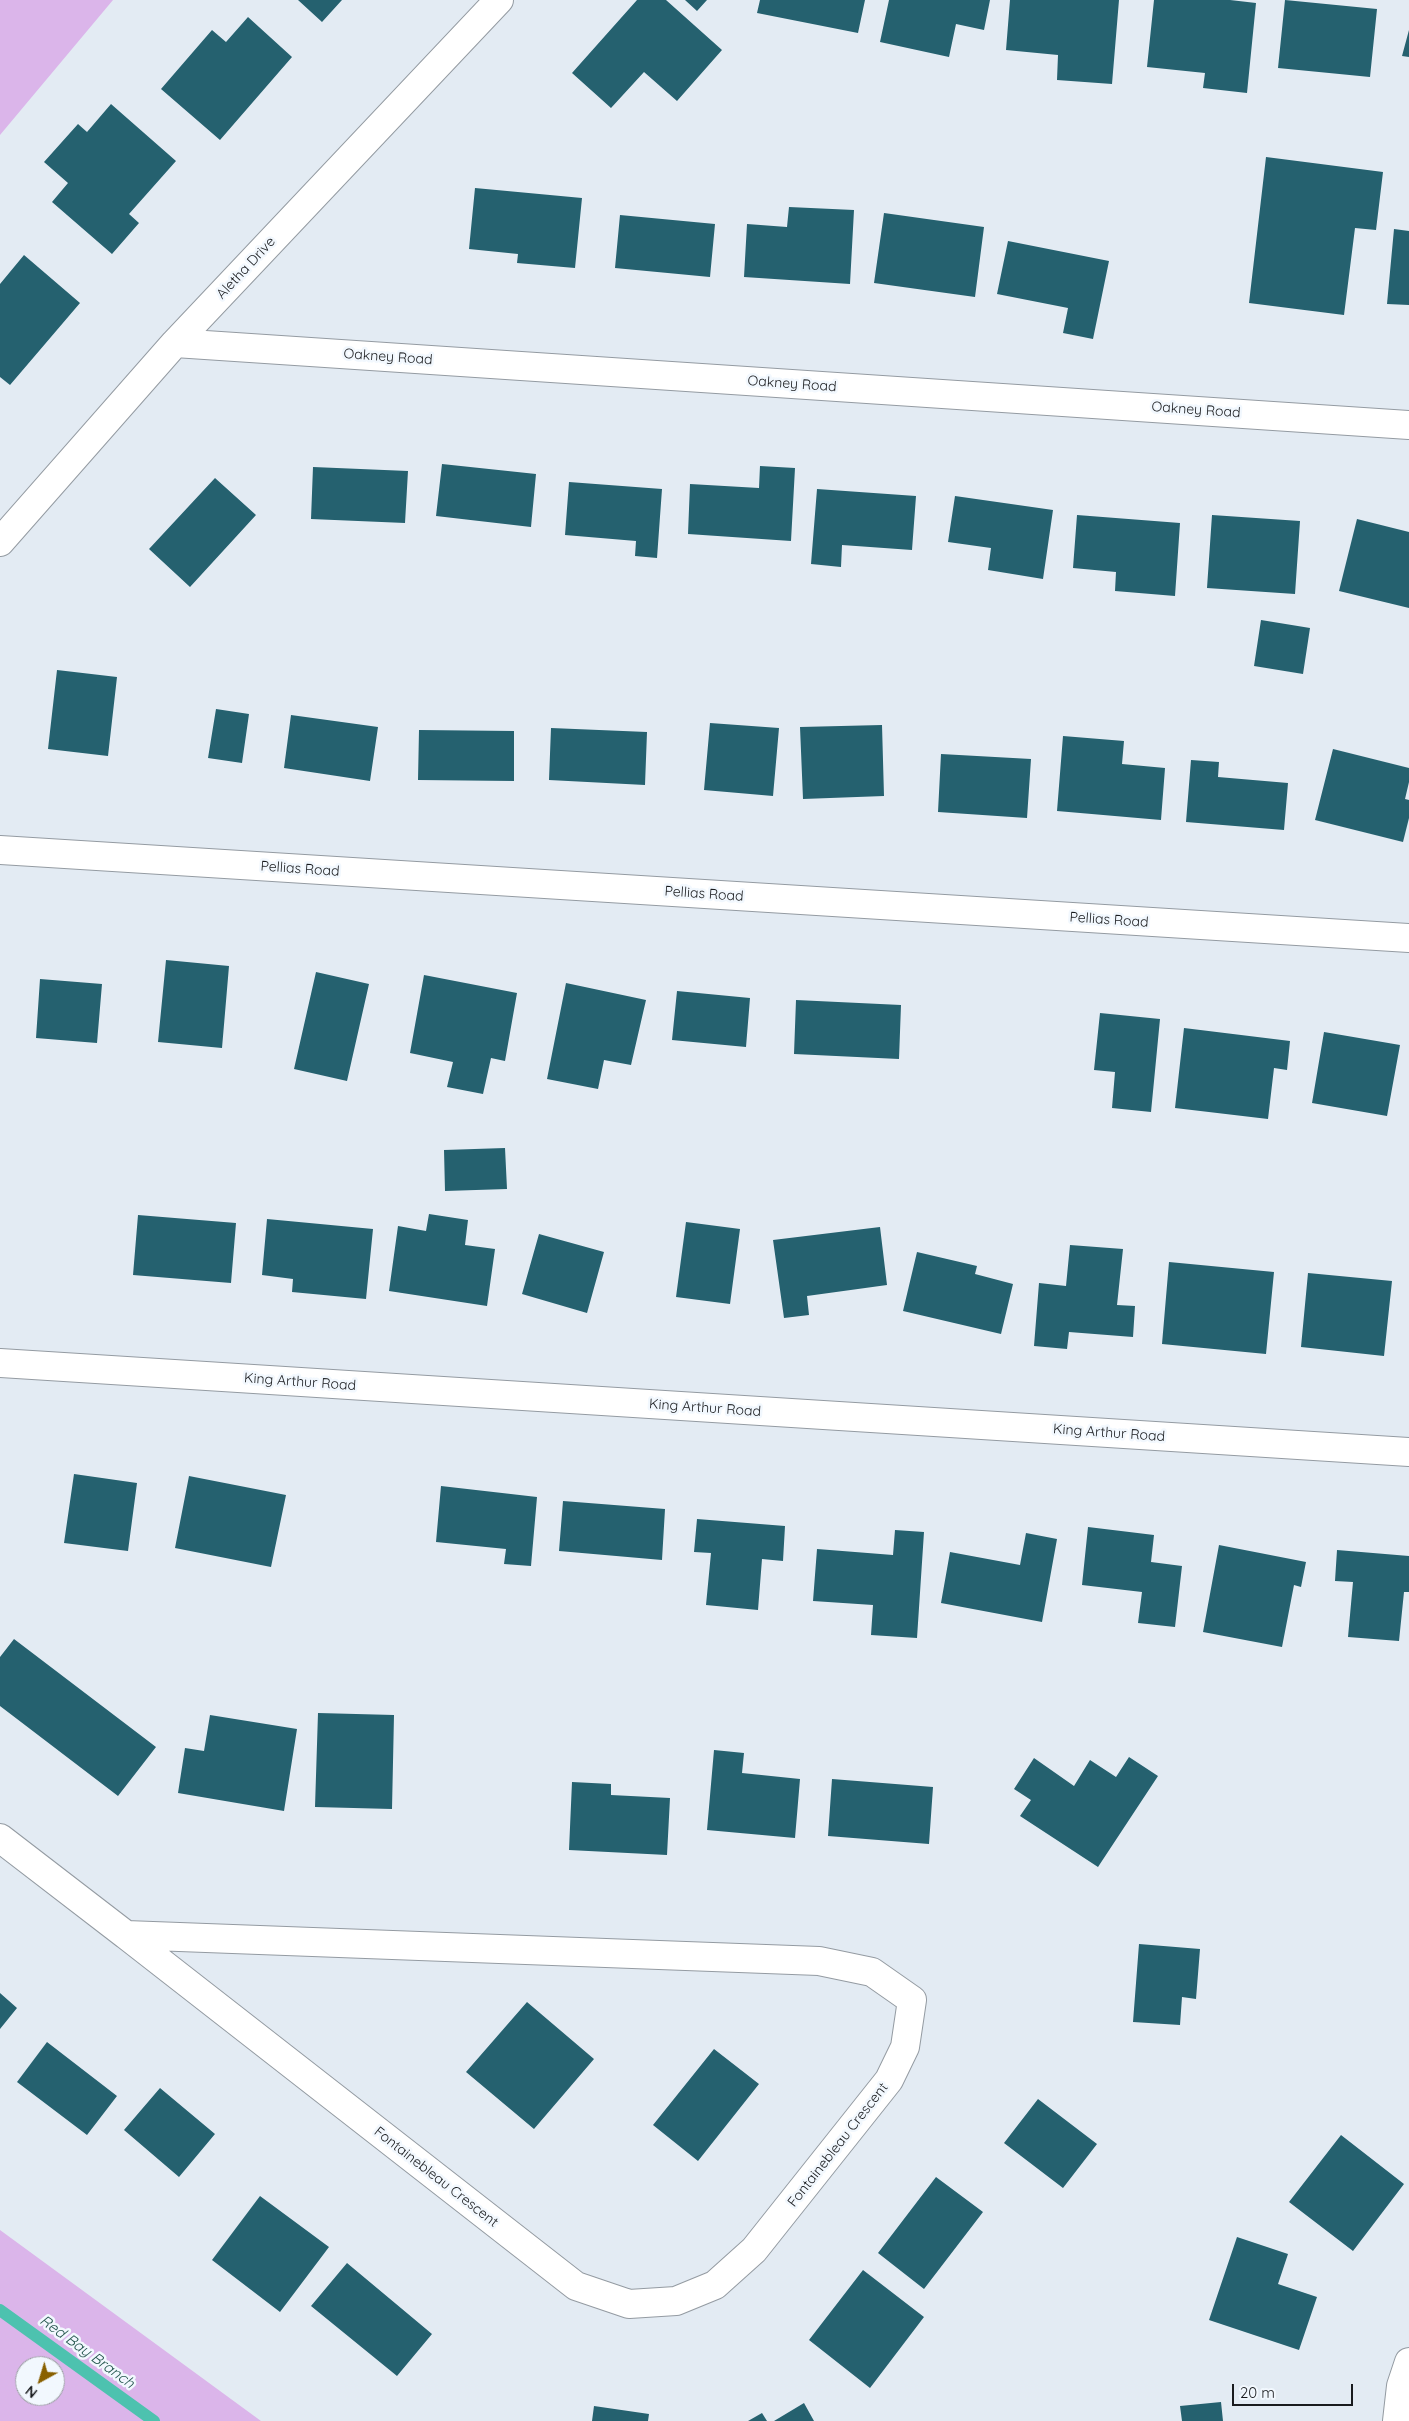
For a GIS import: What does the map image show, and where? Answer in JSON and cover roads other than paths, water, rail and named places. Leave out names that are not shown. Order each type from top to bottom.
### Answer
[{"type":"street","name":"Aletha Drive","points":[[0,542],[175,343],[499,0]]},
{"type":"street","name":"Oakney Road","points":[[175,343],[1409,424]]},
{"type":"street","name":"Pellias Road","points":[[0,850],[1409,938]]},
{"type":"street","name":"King Arthur Road","points":[[0,1363],[1409,1452]]},
{"type":"street","name":"Fontainebleau Crescent","points":[[0,1838],[576,2286],[629,2304],[676,2301],[714,2285],[754,2250],[889,2080],[905,2047],[912,2000],[872,1972],[819,1961],[126,1935]]},
{"type":"street","points":[[1397,2421],[1401,2386],[1409,2362]]},
{"type":"waterway","name":"Red Bay Branch","points":[[0,2310],[154,2421]]}]
